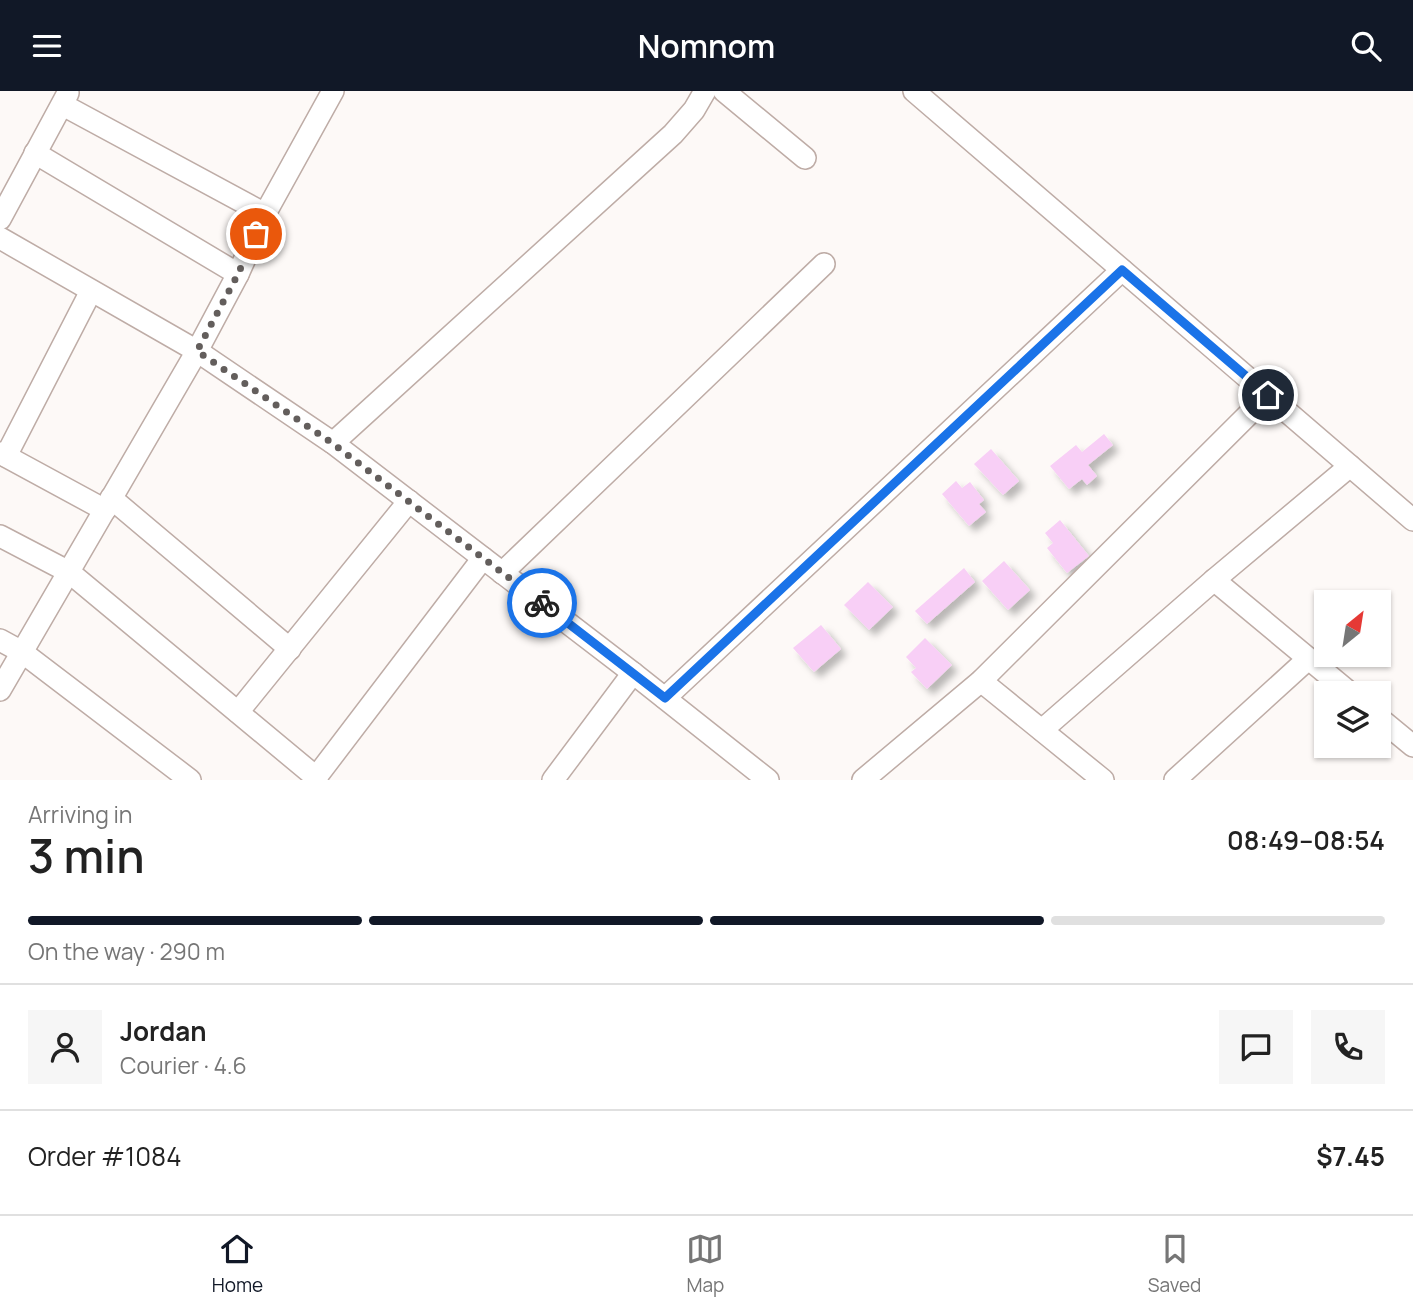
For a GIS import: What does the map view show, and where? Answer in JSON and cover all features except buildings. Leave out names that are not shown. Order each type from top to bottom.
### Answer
[{"type":"street","points":[[0,690],[197,351],[238,274],[265,213],[333,91]]},
{"type":"street","points":[[332,443],[673,134],[694,110],[705,91]]},
{"type":"street","points":[[724,91],[805,158]]},
{"type":"street","points":[[914,91],[1413,520]]},
{"type":"street","points":[[0,219],[66,98],[265,213]]},
{"type":"street","points":[[35,153],[238,274]]},
{"type":"street","points":[[0,238],[197,351],[332,443],[768,780]]},
{"type":"street","points":[[502,573],[824,264]]},
{"type":"street","points":[[665,698],[1122,270]]},
{"type":"street","points":[[91,291],[3,455],[108,504],[290,649]]},
{"type":"street","points":[[863,780],[981,681],[1268,395]]},
{"type":"street","points":[[1042,730],[1350,466]]},
{"type":"street","points":[[238,712],[409,501]]},
{"type":"street","points":[[0,536],[69,572],[316,779],[483,558]]},
{"type":"street","points":[[1214,580],[1335,681]]},
{"type":"street","points":[[0,640],[22,652],[190,780]]},
{"type":"street","points":[[1175,780],[1308,659]]},
{"type":"street","points":[[553,780],[633,673]]},
{"type":"street","points":[[981,681],[1103,780]]},
{"type":"street","points":[[1391,727],[1413,746]]},
{"type":"way so far","points":[[256,234],[197,351],[332,443],[542,603]]},
{"type":"route","points":[[542,603],[665,698],[1122,270],[1268,395]]}]
